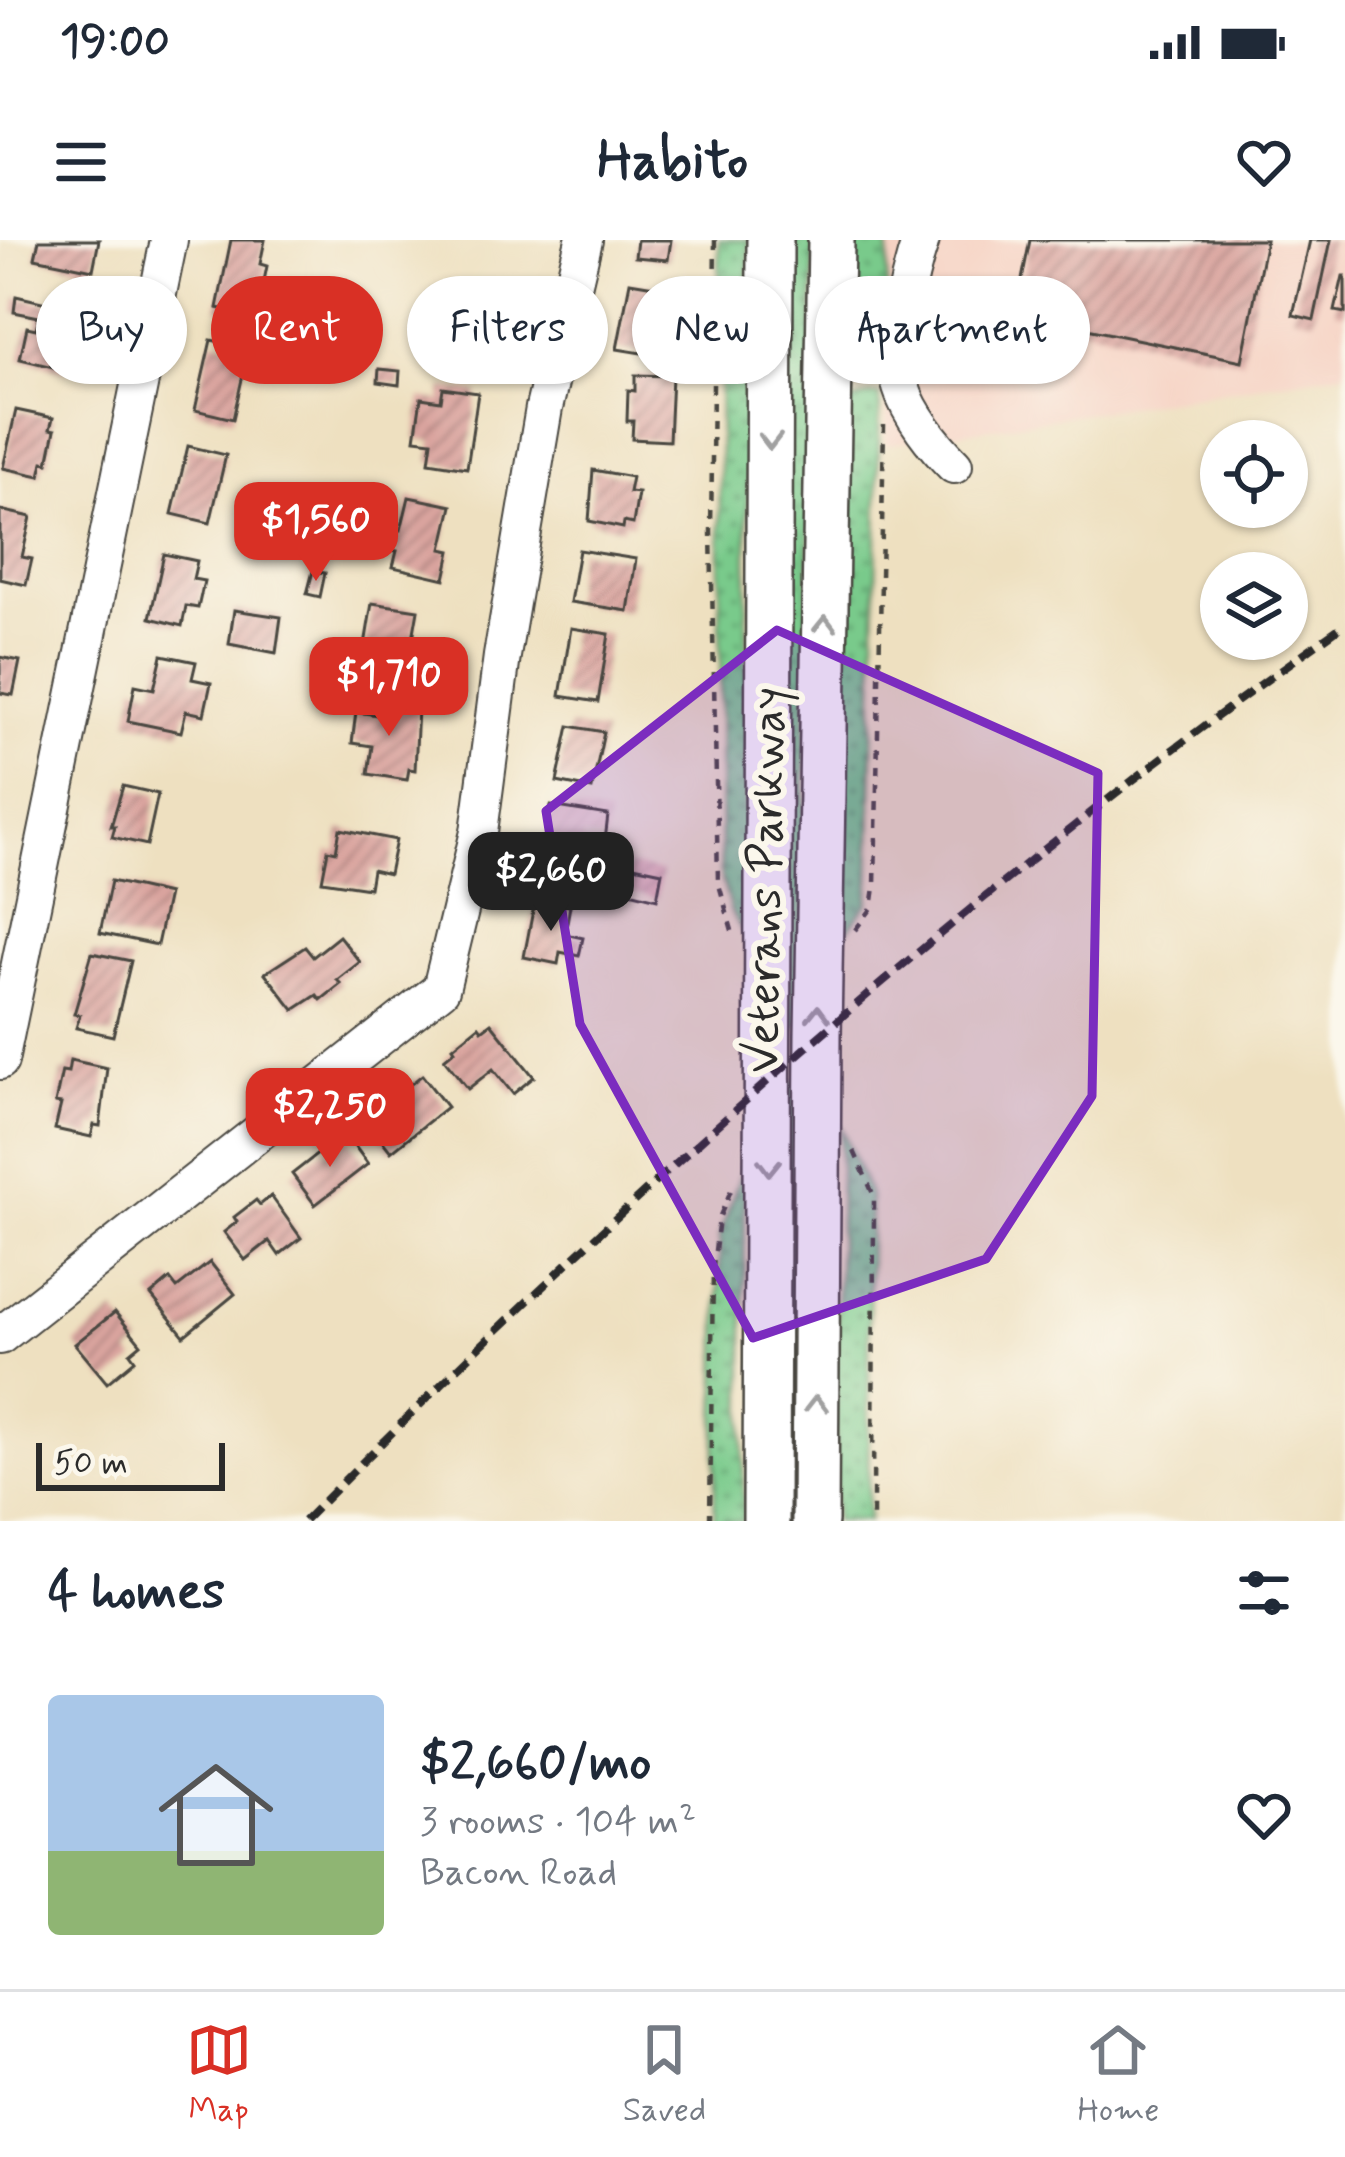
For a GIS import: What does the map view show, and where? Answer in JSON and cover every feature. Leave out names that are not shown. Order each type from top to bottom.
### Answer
[{"type":"main road","name":"Veterans Parkway","points":[[766,1521],[770,240]]},
{"type":"main road","name":"Veterans Parkway","points":[[815,1521],[831,240]]},
{"type":"street","points":[[0,1061],[169,240]]},
{"type":"street","points":[[0,1336],[441,989],[478,832],[544,408],[584,240]]},
{"type":"street","points":[[921,240],[907,288],[901,387],[928,434],[954,465]]},
{"type":"path","points":[[715,240],[711,531],[718,881],[734,938]]},
{"type":"path","points":[[850,936],[872,908],[875,887],[884,408]]},
{"type":"path","points":[[851,1146],[874,1196],[873,1521]]},
{"type":"path","points":[[710,1521],[713,1267],[719,1218],[735,1178]]},
{"type":"highlighted area","points":[[777,630],[1098,773],[1092,1096],[986,1259],[753,1338],[580,1024],[546,811]]},
{"type":"shaded area","points":[[887,240],[1345,240],[1345,372],[886,445],[886,384],[1090,384],[1090,276],[887,276]]},
{"type":"green space","points":[[719,240],[749,240],[749,276],[719,276]]},
{"type":"green space","points":[[784,240],[814,240],[801,1022],[790,1031],[785,384],[791,384],[791,276],[784,276]]},
{"type":"green space","points":[[854,240],[889,240],[887,276],[852,276]]},
{"type":"green space","points":[[719,384],[748,384],[745,936],[731,912],[721,875]]},
{"type":"green space","points":[[880,395],[870,880],[868,903],[840,940],[850,401]]},
{"type":"green space","points":[[792,1081],[800,1083],[798,1451],[789,1453],[783,1402],[784,1090]]},
{"type":"green space","points":[[841,1126],[870,1196],[868,1521],[834,1521]]},
{"type":"green space","points":[[742,1170],[743,1521],[714,1521],[720,1235]]},
{"type":"building","points":[[39,240],[99,240],[93,270],[35,258]]},
{"type":"building","points":[[231,240],[265,240],[260,264],[267,266],[265,276],[224,276]]},
{"type":"building","points":[[637,240],[671,240],[668,260],[635,257]]},
{"type":"building","points":[[1030,240],[1266,240],[1242,361],[1090,330],[1090,276],[1023,276]]},
{"type":"building","points":[[1310,240],[1331,240],[1314,320],[1293,315]]},
{"type":"building","points":[[1345,276],[1345,313],[1335,311]]},
{"type":"building","points":[[630,282],[632,282],[632,351],[617,349]]},
{"type":"building","points":[[16,296],[36,301],[36,316],[14,312]]},
{"type":"building","points":[[27,327],[36,329],[36,363],[20,359]]},
{"type":"building","points":[[211,340],[211,384],[241,384],[233,419],[195,410]]},
{"type":"building","points":[[383,369],[400,371],[399,385],[383,383]]},
{"type":"building","points":[[635,384],[672,384],[669,441],[632,439],[628,390],[635,391]]},
{"type":"building","points":[[443,388],[478,393],[467,468],[429,462],[432,441],[415,439],[421,398],[441,401]]},
{"type":"building","points":[[16,410],[53,418],[48,463],[43,462],[40,476],[3,468]]},
{"type":"building","points":[[188,446],[226,455],[210,523],[172,514]]},
{"type":"building","points":[[593,470],[632,477],[629,492],[638,493],[633,524],[624,522],[623,528],[589,521]]},
{"type":"building","points":[[409,497],[452,506],[442,549],[451,551],[445,579],[393,567],[397,551],[386,549],[391,528],[401,530]]},
{"type":"building","points":[[0,510],[31,517],[22,557],[32,559],[26,585],[0,579]]},
{"type":"building","points":[[579,550],[636,559],[628,611],[570,602]]},
{"type":"building","points":[[164,554],[197,561],[193,579],[204,581],[198,608],[186,606],[182,626],[150,618]]},
{"type":"building","points":[[313,571],[325,573],[320,597],[307,594]]},
{"type":"building","points":[[372,603],[418,610],[412,644],[434,647],[428,683],[373,674],[377,646],[365,645]]},
{"type":"building","points":[[234,610],[281,617],[276,653],[229,644]]},
{"type":"building","points":[[571,628],[609,634],[598,702],[560,696]]},
{"type":"building","points":[[162,655],[196,662],[192,679],[211,683],[204,715],[186,711],[181,732],[128,721],[135,685],[154,689]]},
{"type":"building","points":[[0,657],[20,661],[13,695],[0,693]]},
{"type":"building","points":[[379,702],[418,708],[415,770],[409,769],[407,780],[368,774],[372,746],[352,743],[356,712],[378,715]]},
{"type":"building","points":[[569,726],[604,732],[592,789],[557,782]]},
{"type":"building","points":[[123,786],[158,794],[147,845],[112,837]]},
{"type":"building","points":[[551,806],[608,815],[605,841],[583,836],[582,843],[597,846],[592,876],[577,874],[575,883],[540,876]]},
{"type":"building","points":[[340,829],[396,840],[389,874],[372,870],[369,888],[322,881],[328,850],[336,852]]},
{"type":"building","points":[[629,865],[662,872],[657,899],[622,890]]},
{"type":"building","points":[[111,881],[168,894],[157,945],[100,933]]},
{"type":"building","points":[[535,900],[570,906],[565,934],[583,938],[579,956],[560,952],[558,964],[524,957]]},
{"type":"building","points":[[339,936],[360,962],[321,1000],[317,995],[294,1010],[265,973],[305,947],[313,957]]},
{"type":"building","points":[[92,953],[131,961],[113,1036],[76,1028],[80,1015],[74,1014]]},
{"type":"building","points":[[491,1023],[534,1077],[513,1094],[493,1069],[468,1089],[444,1059],[479,1026],[482,1030]]},
{"type":"building","points":[[70,1060],[107,1068],[100,1126],[94,1125],[91,1137],[55,1129],[61,1104],[55,1103],[62,1071],[68,1072]]},
{"type":"building","points":[[422,1075],[447,1107],[391,1152],[366,1120]]},
{"type":"building","points":[[348,1137],[368,1164],[315,1205],[292,1174]]},
{"type":"building","points":[[271,1196],[301,1238],[279,1255],[269,1241],[245,1260],[224,1232],[256,1200],[260,1205]]},
{"type":"building","points":[[210,1262],[235,1294],[184,1336],[151,1295],[170,1279],[177,1288]]},
{"type":"building","points":[[115,1312],[141,1344],[130,1353],[135,1360],[107,1383],[75,1344]]},
{"type":"railway","points":[[304,1521],[550,1280],[805,1049],[1069,830],[1345,624]]}]
